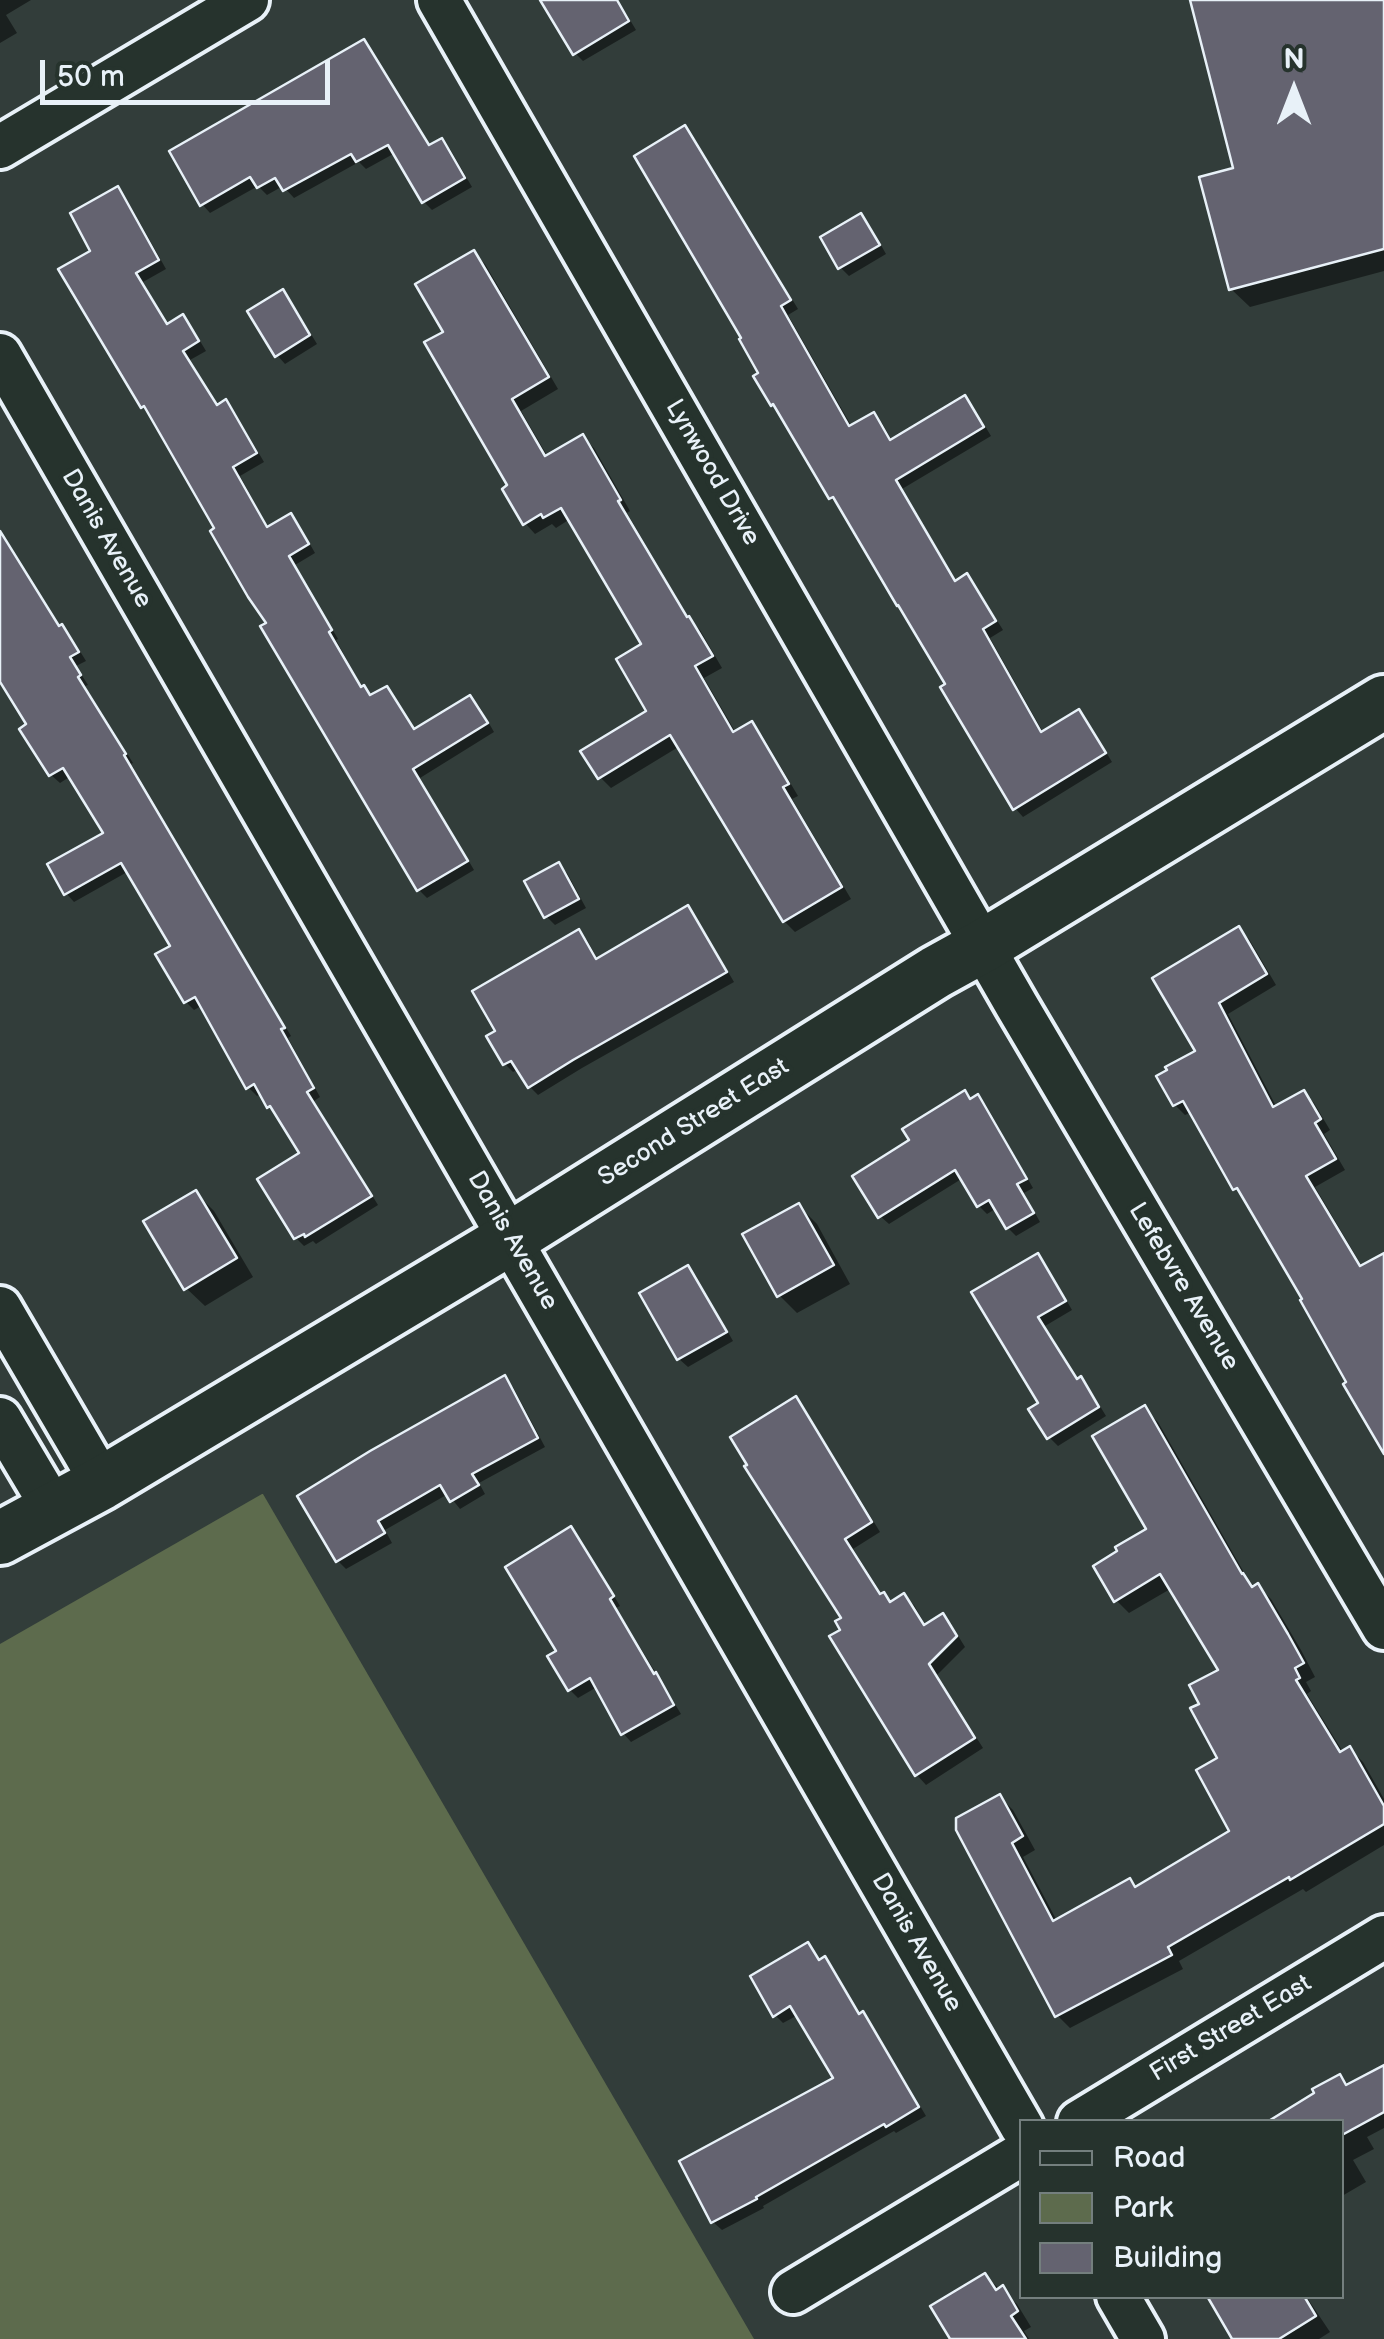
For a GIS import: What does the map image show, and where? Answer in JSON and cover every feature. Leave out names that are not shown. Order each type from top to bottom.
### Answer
[{"type":"main road","name":"Second Street East","points":[[0,1538],[102,1483],[511,1238],[936,972],[1384,702]]},
{"type":"street","points":[[0,147],[247,0]]},
{"type":"street","name":"Lynwood Drive","points":[[439,0],[983,946]]},
{"type":"street","name":"Danis Avenue","points":[[0,356],[1019,2122]]},
{"type":"street","name":"Lefebvre Avenue","points":[[983,946],[1384,1628]]},
{"type":"street","points":[[0,1308],[102,1483]]},
{"type":"street","points":[[0,1419],[54,1510]]},
{"type":"street","name":"First Street East","points":[[1083,2119],[1384,1937]]},
{"type":"street","points":[[793,2292],[1019,2156]]},
{"type":"street","points":[[1120,2299],[1143,2339]]},
{"type":"green space","points":[[263,1494],[754,2339],[0,2339],[0,1644]]},
{"type":"building","points":[[540,0],[617,0],[629,21],[573,55]]},
{"type":"building","points":[[1190,0],[1384,0],[1384,249],[1229,290],[1199,177],[1233,168]]},
{"type":"building","points":[[364,39],[429,145],[442,138],[465,178],[422,203],[388,145],[356,162],[351,154],[283,191],[275,178],[257,188],[250,177],[200,206],[169,151]]},
{"type":"building","points":[[685,125],[791,300],[781,306],[849,426],[874,412],[890,440],[965,395],[984,427],[896,480],[955,581],[967,573],[996,621],[983,629],[1041,732],[1079,709],[1106,753],[1013,810],[940,687],[945,684],[898,605],[753,376],[758,373],[741,338],[634,156]]},
{"type":"building","points":[[118,186],[159,260],[136,273],[167,324],[183,314],[199,341],[183,351],[217,405],[226,399],[257,453],[233,467],[267,527],[291,513],[309,544],[289,556],[361,687],[364,685],[370,695],[387,686],[414,729],[470,695],[488,723],[413,769],[468,861],[417,891],[260,626],[266,623],[210,531],[214,528],[144,406],[141,408],[58,269],[90,251],[70,213]]},
{"type":"building","points":[[861,213],[880,245],[838,269],[820,237]]},
{"type":"building","points":[[474,250],[549,377],[512,399],[545,456],[583,434],[621,500],[618,501],[713,656],[695,666],[733,732],[752,721],[789,784],[783,787],[842,887],[783,922],[670,735],[598,779],[580,751],[646,711],[616,659],[641,644],[561,508],[523,525],[502,489],[507,485],[424,342],[443,332],[415,284]]},
{"type":"building","points":[[283,289],[310,335],[275,357],[247,311]]},
{"type":"building","points":[[0,531],[79,652],[70,657],[81,675],[78,677],[285,1028],[281,1029],[314,1088],[307,1092],[372,1196],[305,1237],[304,1234],[294,1239],[257,1179],[299,1153],[254,1084],[246,1089],[195,997],[184,1003],[155,954],[170,946],[121,863],[64,895],[47,864],[103,833],[63,768],[49,776],[19,729],[26,724],[0,682]]},
{"type":"building","points":[[559,862],[579,899],[544,918],[524,881]]},
{"type":"building","points":[[688,905],[727,972],[528,1088],[511,1061],[503,1065],[486,1036],[495,1031],[472,991],[579,929],[596,959]]},
{"type":"building","points":[[1239,926],[1267,974],[1219,1003],[1273,1107],[1304,1090],[1321,1119],[1315,1123],[1336,1159],[1306,1176],[1360,1266],[1384,1253],[1384,1454],[1343,1384],[1346,1382],[1302,1299],[1237,1188],[1233,1190],[1183,1101],[1173,1106],[1156,1076],[1195,1051],[1152,978]]},
{"type":"building","points":[[965,1090],[970,1099],[978,1094],[1027,1179],[1017,1184],[1034,1213],[1006,1229],[989,1200],[977,1207],[955,1170],[878,1218],[852,1176],[909,1140],[902,1129]]},
{"type":"building","points":[[196,1190],[237,1258],[184,1290],[143,1221]]},
{"type":"building","points":[[799,1203],[834,1265],[777,1297],[742,1234]]},
{"type":"building","points":[[1038,1253],[1066,1301],[1038,1317],[1099,1407],[1047,1439],[1028,1409],[1038,1403],[971,1292]]},
{"type":"building","points":[[688,1265],[727,1332],[677,1360],[639,1293]]},
{"type":"building","points":[[505,1375],[538,1438],[472,1474],[479,1485],[450,1502],[440,1485],[378,1521],[385,1533],[336,1562],[297,1496]]},
{"type":"building","points":[[796,1396],[872,1522],[845,1539],[880,1594],[884,1592],[890,1602],[904,1593],[924,1625],[943,1613],[957,1636],[929,1664],[975,1738],[915,1776],[829,1636],[840,1630],[835,1621],[841,1618],[744,1466],[747,1465],[730,1437]]},
{"type":"building","points":[[1145,1405],[1242,1574],[1252,1587],[1258,1583],[1288,1634],[1304,1663],[1295,1668],[1300,1678],[1296,1680],[1340,1752],[1350,1746],[1384,1806],[1384,1824],[1168,1947],[1172,1955],[1055,2017],[956,1830],[956,1818],[1000,1794],[1023,1836],[1012,1843],[1053,1921],[1130,1878],[1135,1887],[1229,1831],[1196,1770],[1217,1758],[1190,1708],[1199,1704],[1189,1685],[1218,1670],[1160,1574],[1114,1602],[1093,1566],[1146,1529],[1092,1436]]},
{"type":"building","points":[[571,1526],[674,1705],[621,1735],[590,1678],[568,1691],[547,1656],[556,1651],[505,1567]]},
{"type":"building","points":[[808,1942],[819,1960],[825,1956],[859,2014],[863,2011],[919,2107],[711,2223],[679,2161],[833,2078],[790,2006],[773,2017],[750,1976]]},
{"type":"building","points":[[1384,2065],[1384,2112],[1344,2134],[1344,2119],[1272,2119],[1340,2074],[1346,2085]]},
{"type":"building","points":[[985,2273],[996,2290],[1003,2285],[1018,2311],[1011,2316],[1026,2339],[950,2339],[930,2306]]},
{"type":"building","points":[[1209,2299],[1306,2299],[1316,2316],[1279,2339],[1232,2339]]}]
